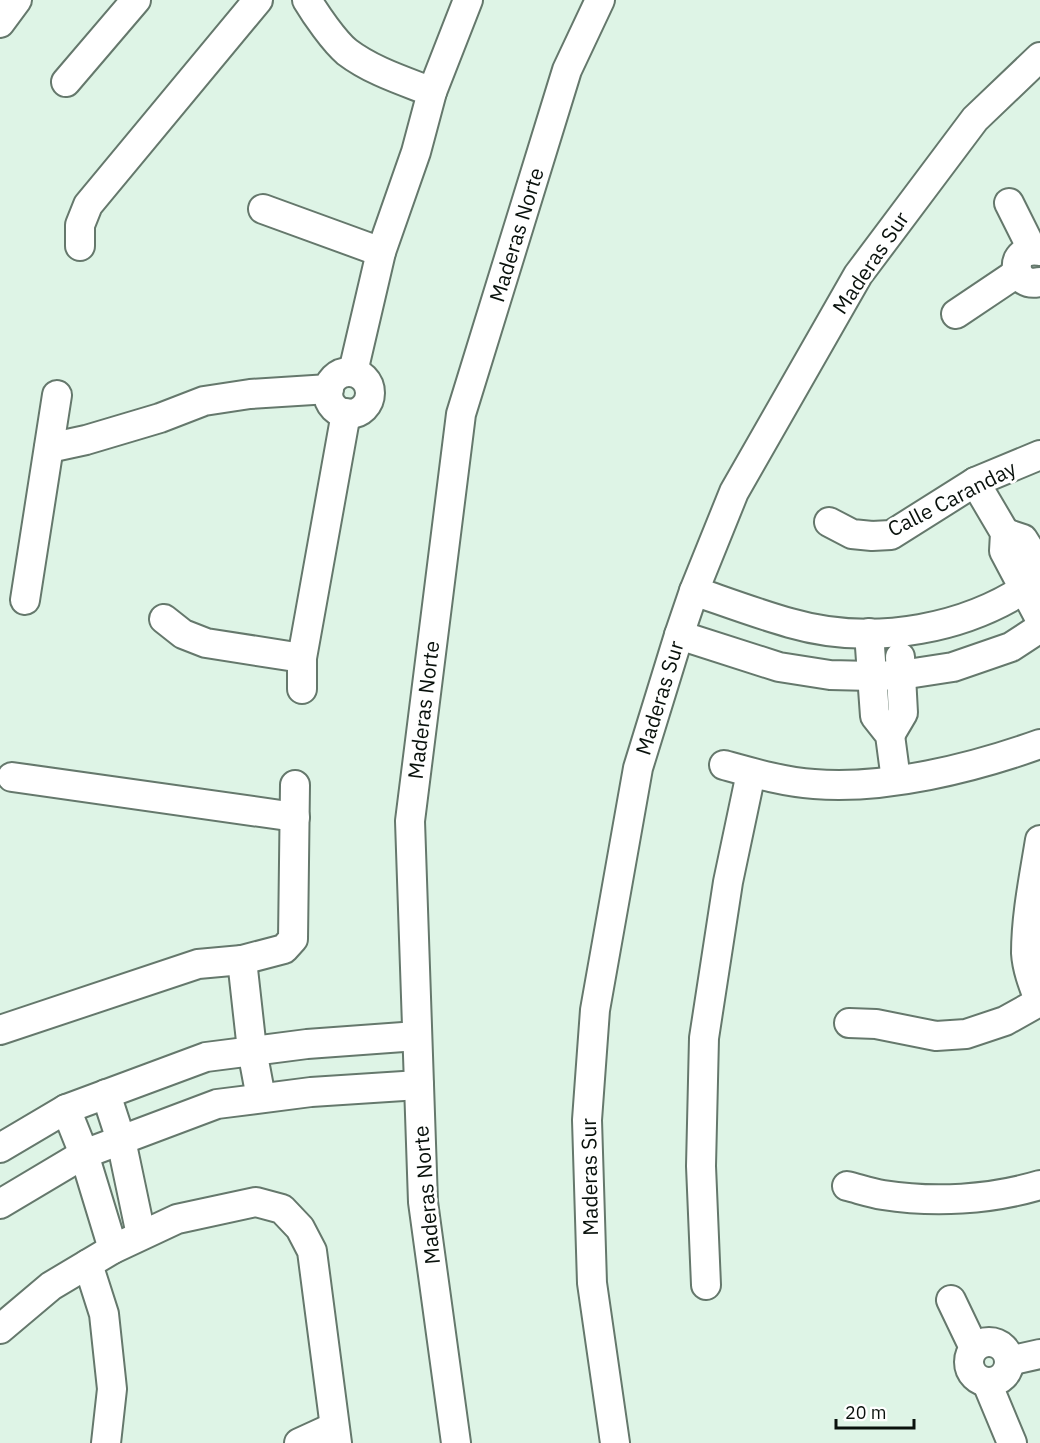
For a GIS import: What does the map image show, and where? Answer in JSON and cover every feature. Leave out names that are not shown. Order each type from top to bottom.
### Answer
[{"type":"street","points":[[0,23],[17,0]]},
{"type":"street","points":[[66,82],[136,0]]},
{"type":"street","points":[[81,246],[80,225],[88,205],[258,0]]},
{"type":"street","points":[[307,0],[346,51],[386,74],[432,92]]},
{"type":"street","points":[[352,372],[381,252],[416,152],[432,92],[468,0]]},
{"type":"street","name":"Maderas Norte","points":[[456,1443],[423,1202],[410,820],[461,414],[567,70],[600,0]]},
{"type":"street","name":"Maderas Sur","points":[[615,1443],[592,1283],[587,1120],[594,1021],[638,768],[694,591],[734,492],[858,275],[975,119],[1040,57]]},
{"type":"street","points":[[956,314],[1029,278],[1016,262],[1022,253],[1036,250],[1009,203]]},
{"type":"street","points":[[263,209],[381,252]]},
{"type":"street","points":[[352,372],[362,376],[369,385],[370,396],[366,406],[357,412],[346,413],[336,409],[330,400],[329,389],[333,380],[342,373],[352,372]]},
{"type":"street","points":[[49,448],[86,440],[160,418],[204,401],[250,394],[329,389]]},
{"type":"street","points":[[25,600],[57,395]]},
{"type":"street","points":[[302,689],[302,658],[346,413]]},
{"type":"street","name":"Calle Caranday","points":[[829,522],[852,534],[891,535],[975,482],[1040,455]]},
{"type":"street","points":[[975,482],[1005,533],[1004,551],[1032,584],[1040,619]]},
{"type":"street","points":[[1005,533],[1023,538],[1040,566]]},
{"type":"street","points":[[694,591],[791,624],[836,632],[898,633],[952,622],[1032,584]]},
{"type":"street","points":[[164,618],[183,634],[206,643],[302,658]]},
{"type":"street","points":[[679,635],[779,667],[830,675],[872,676],[901,675],[953,667],[1011,647],[1040,628]]},
{"type":"street","points":[[869,633],[875,716],[890,735],[896,780]]},
{"type":"street","points":[[890,735],[903,713],[898,633]]},
{"type":"street","points":[[724,765],[751,773],[814,784],[863,784],[896,780],[1001,758],[1040,744]]},
{"type":"street","points":[[706,1285],[701,1166],[704,1038],[728,882],[751,773]]},
{"type":"street","points":[[4,778],[295,818]]},
{"type":"street","points":[[0,1030],[198,964],[242,960],[284,949],[293,939],[295,785]]},
{"type":"street","points":[[849,1023],[876,1024],[936,1036],[966,1034],[1005,1021],[1040,1003],[1026,955],[1040,840]]},
{"type":"street","points":[[242,960],[252,1050],[261,1098]]},
{"type":"street","points":[[0,1148],[66,1109],[206,1057],[307,1044],[417,1036]]},
{"type":"street","points":[[0,1204],[84,1154],[217,1104],[311,1092],[419,1085]]},
{"type":"street","points":[[106,1094],[121,1140],[141,1235]]},
{"type":"street","points":[[66,1109],[84,1154],[113,1249]]},
{"type":"street","points":[[847,1186],[882,1195],[973,1198],[1016,1192],[1040,1185]]},
{"type":"street","points":[[0,1329],[51,1286],[113,1249],[177,1219],[256,1202],[282,1209],[300,1228],[312,1251],[335,1435],[299,1443]]},
{"type":"street","points":[[88,1264],[104,1314],[112,1389],[106,1443]]},
{"type":"street","points":[[951,1300],[974,1348]]},
{"type":"street","points":[[984,1342],[995,1343],[1005,1350],[1009,1361],[1006,1372],[998,1380],[987,1383],[976,1379],[969,1370],[968,1358],[974,1348],[984,1342]]},
{"type":"street","points":[[1009,1361],[1040,1354]]},
{"type":"street","points":[[987,1383],[1011,1443]]}]
